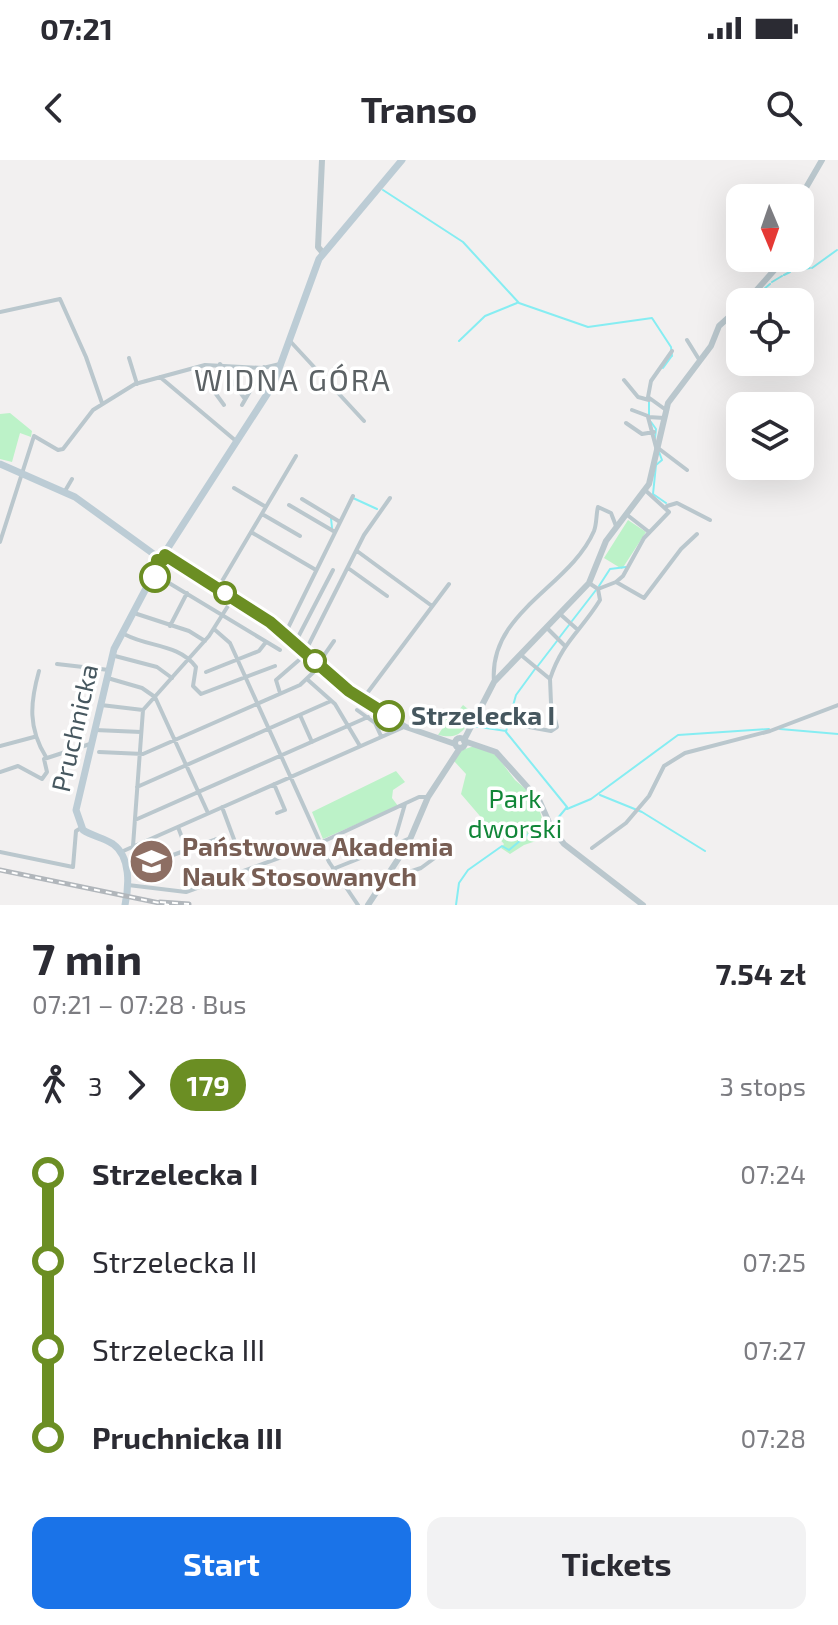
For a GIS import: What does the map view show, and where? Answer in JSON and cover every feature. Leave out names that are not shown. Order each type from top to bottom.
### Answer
[{"type":"main road","name":"Pruchnicka","points":[[121,852],[111,843],[79,831],[76,810],[114,649],[162,555],[273,385],[323,253],[402,160]]},
{"type":"main road","points":[[0,464],[65,491],[162,555]]},
{"type":"main road","points":[[121,852],[128,883],[123,905]]},
{"type":"street","points":[[322,160],[318,247],[323,253]]},
{"type":"street","points":[[808,184],[822,160]]},
{"type":"street","points":[[760,288],[774,272]]},
{"type":"street","points":[[0,312],[58,298],[62,301],[102,403]]},
{"type":"street","points":[[368,905],[411,839],[428,797],[494,682],[589,583],[598,553],[645,490],[666,410],[726,320]]},
{"type":"street","points":[[687,340],[700,361]]},
{"type":"street","points":[[290,341],[364,421]]},
{"type":"street","points":[[649,400],[651,381],[672,351]]},
{"type":"street","points":[[129,358],[137,384]]},
{"type":"street","points":[[0,542],[34,436],[58,450],[65,448],[88,416],[102,403],[137,384],[160,377],[220,364],[264,367],[282,364]]},
{"type":"street","points":[[220,364],[245,399]]},
{"type":"street","points":[[197,367],[224,405]]},
{"type":"street","points":[[242,405],[264,367]]},
{"type":"street","points":[[160,377],[236,441]]},
{"type":"street","points":[[624,380],[638,397],[666,410]]},
{"type":"street","points":[[632,410],[664,418]]},
{"type":"street","points":[[648,416],[657,450],[687,470]]},
{"type":"street","points":[[626,423],[642,434],[654,432]]},
{"type":"street","points":[[218,589],[296,456]]},
{"type":"street","points":[[65,491],[72,479]]},
{"type":"street","points":[[234,488],[266,507]]},
{"type":"street","points":[[598,589],[616,582],[649,532],[669,512],[667,506],[645,490]]},
{"type":"street","points":[[285,635],[353,496]]},
{"type":"street","points":[[305,652],[357,551],[390,498]]},
{"type":"street","points":[[302,499],[340,522]]},
{"type":"street","points":[[667,506],[677,503],[710,520]]},
{"type":"street","points":[[289,505],[335,532]]},
{"type":"street","points":[[494,682],[494,669],[507,630],[525,605],[560,577],[585,545],[594,531],[598,507],[611,513],[617,527]]},
{"type":"street","points":[[262,514],[300,536]]},
{"type":"street","points":[[626,514],[649,532]]},
{"type":"street","points":[[251,532],[316,570]]},
{"type":"street","points":[[616,582],[644,598],[697,534]]},
{"type":"street","points":[[357,551],[432,606]]},
{"type":"street","points":[[162,555],[233,598],[285,635],[362,700],[402,726],[460,743],[490,748],[539,800],[551,827],[564,844],[643,905]]},
{"type":"street","points":[[348,568],[387,596]]},
{"type":"street","points":[[295,643],[333,570]]},
{"type":"street","points":[[169,583],[280,650]]},
{"type":"street","points":[[474,717],[555,730],[550,679],[564,645],[600,600],[598,589],[589,583]]},
{"type":"street","points":[[362,700],[449,584]]},
{"type":"street","points":[[170,626],[187,593]]},
{"type":"street","points":[[133,846],[143,710],[205,641],[233,598]]},
{"type":"street","points":[[134,613],[205,641]]},
{"type":"street","points":[[560,614],[578,630]]},
{"type":"street","points":[[547,628],[564,645]]},
{"type":"street","points":[[214,629],[226,637],[239,659],[320,843],[333,869],[358,905]]},
{"type":"street","points":[[126,635],[176,650],[189,658],[196,671],[193,686],[201,694],[275,666]]},
{"type":"street","points":[[99,752],[140,755],[308,680],[334,641]]},
{"type":"street","points":[[206,672],[259,651],[266,642]]},
{"type":"street","points":[[521,655],[550,679]]},
{"type":"street","points":[[115,656],[157,667],[172,678]]},
{"type":"street","points":[[280,693],[276,680],[299,660]]},
{"type":"street","points":[[57,664],[109,670]]},
{"type":"street","points":[[0,772],[22,766],[42,779],[47,772],[45,758],[34,737],[32,704],[39,671]]},
{"type":"street","points":[[111,679],[142,688],[155,697],[208,813]]},
{"type":"street","points":[[308,680],[331,701],[360,746]]},
{"type":"street","points":[[137,787],[331,701]]},
{"type":"street","points":[[101,705],[143,710]]},
{"type":"street","points":[[592,848],[639,809],[666,764],[707,744],[772,729],[838,705]]},
{"type":"street","points":[[357,710],[368,717],[381,736]]},
{"type":"street","points":[[300,715],[312,742]]},
{"type":"street","points":[[135,820],[368,717]]},
{"type":"street","points":[[121,852],[402,726]]},
{"type":"street","points":[[95,730],[141,732]]},
{"type":"street","points":[[0,746],[34,737]]},
{"type":"street","points":[[45,758],[92,744]]},
{"type":"street","points":[[274,784],[286,812],[277,813]]},
{"type":"street","points":[[128,883],[186,892],[320,843],[419,797],[428,797]]},
{"type":"street","points":[[396,835],[405,804]]},
{"type":"street","points":[[222,807],[235,842]]},
{"type":"street","points":[[177,827],[187,851]]},
{"type":"street","points":[[0,852],[73,867],[79,831]]},
{"type":"street","points":[[173,855],[217,839]]},
{"type":"street","points":[[333,869],[411,839]]},
{"type":"street","points":[[383,879],[421,868],[440,854]]},
{"type":"street","points":[[626,905],[632,897]]},
{"type":"green space","points":[[10,413],[32,431],[31,437],[20,433],[12,462],[0,459],[0,414]]},
{"type":"green space","points":[[628,520],[646,532],[622,569],[604,558]]},
{"type":"green space","points":[[463,705],[473,713],[464,729],[456,735],[438,735],[444,726],[440,722],[444,710],[455,715]]},
{"type":"green space","name":"Park dworski","points":[[474,746],[496,755],[515,780],[535,797],[543,821],[554,835],[524,845],[510,854],[501,848],[504,844],[461,794],[466,774],[454,761],[459,751]]},
{"type":"green space","points":[[396,771],[405,782],[393,790],[392,798],[398,806],[323,839],[312,812]]},
{"type":"waterway","points":[[383,190],[463,242],[519,303],[588,327],[652,318],[671,347],[672,356]]},
{"type":"waterway","points":[[814,267],[837,250]]},
{"type":"waterway","points":[[784,275],[790,272]]},
{"type":"waterway","points":[[772,282],[782,276]]},
{"type":"waterway","points":[[765,288],[770,284]]},
{"type":"waterway","points":[[459,341],[485,316],[517,303]]},
{"type":"waterway","points":[[663,368],[671,357]]},
{"type":"waterway","points":[[649,402],[649,415]]},
{"type":"waterway","points":[[651,422],[656,429],[655,438]]},
{"type":"waterway","points":[[659,452],[662,460],[656,465],[653,494],[666,503]]},
{"type":"waterway","points":[[353,498],[377,509]]},
{"type":"waterway","points":[[331,518],[332,528]]},
{"type":"waterway","points":[[599,586],[610,569],[626,567]]},
{"type":"waterway","points":[[572,621],[596,590]]},
{"type":"waterway","points":[[559,638],[569,625]]},
{"type":"waterway","points":[[537,667],[557,641]]},
{"type":"waterway","points":[[509,720],[516,695],[535,669]]},
{"type":"waterway","points":[[449,720],[468,724]]},
{"type":"waterway","points":[[508,723],[506,732],[567,807],[553,824]]},
{"type":"waterway","points":[[473,726],[506,731]]},
{"type":"waterway","points":[[567,809],[591,799],[678,735],[769,729]]},
{"type":"waterway","points":[[780,729],[838,734]]},
{"type":"waterway","points":[[600,795],[642,812],[705,851]]},
{"type":"waterway","points":[[456,905],[459,883],[468,870],[502,846],[509,850],[527,835],[547,829]]},
{"type":"railway","points":[[0,870],[169,905]]},
{"type":"railway","points":[[160,902],[189,904]]},
{"type":"bus line","name":"179","points":[[155,577],[157,560],[163,560],[165,555],[257,612],[349,691],[389,716]]},
{"type":"place","name":"Strzelecka I","points":[[389,716]]},
{"type":"place","name":"Państwowa Akademia Nauk Stosowanych","points":[[151,862]]},
{"type":"district","name":"WIDNA GÓRA","points":[[293,381]]}]
